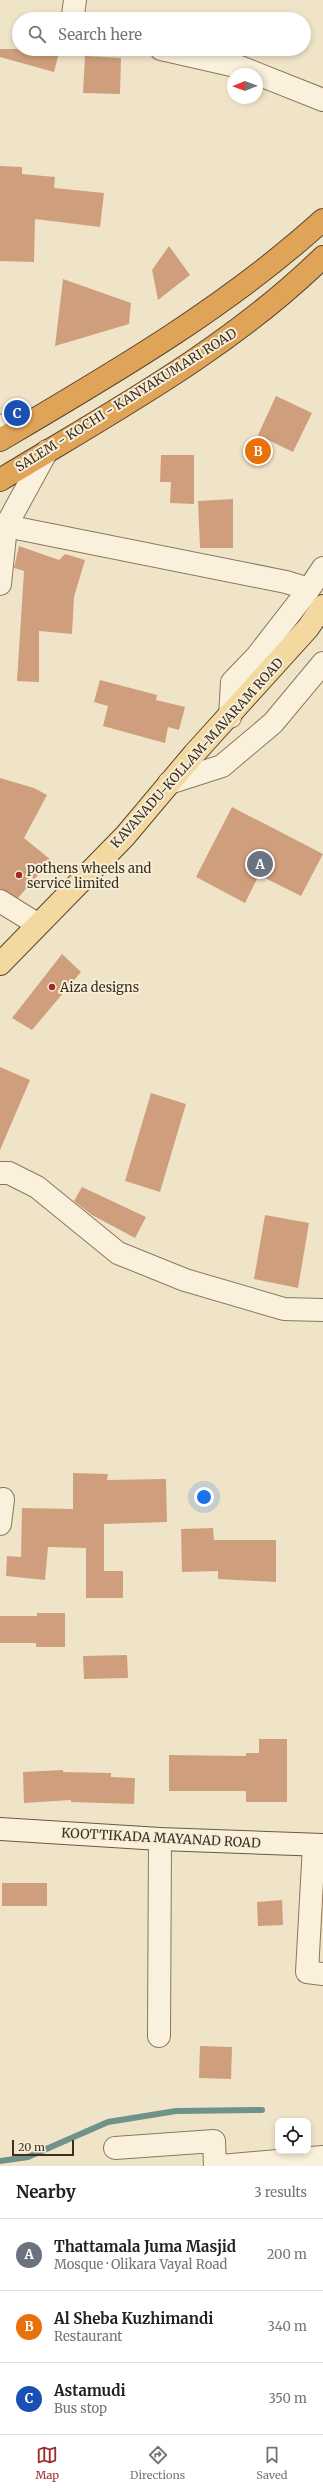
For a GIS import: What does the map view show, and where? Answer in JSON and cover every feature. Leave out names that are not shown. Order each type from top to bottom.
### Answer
[{"type":"highway","points":[[0,440],[163,342],[280,259],[323,220]]},
{"type":"highway","name":"SALEM - KOCHI - KANYAKUMARI ROAD","points":[[0,480],[226,338],[287,292],[323,257]]},
{"type":"main road","name":"KAVANADU-KOLLAM-MAVARAM ROAD","points":[[0,964],[37,924],[126,836],[169,783],[230,717],[308,628],[323,606]]},
{"type":"street","points":[[73,12],[75,0]]},
{"type":"street","points":[[192,56],[240,67],[323,100]]},
{"type":"street","points":[[0,426],[34,420]]},
{"type":"street","points":[[0,584],[3,528],[47,451]]},
{"type":"street","points":[[3,528],[286,582],[309,589]]},
{"type":"street","points":[[230,717],[232,682],[257,656],[309,589],[323,568]]},
{"type":"street","points":[[169,783],[222,766],[273,723],[323,664]]},
{"type":"street","points":[[0,901],[37,924]]},
{"type":"street","points":[[0,1173],[9,1173],[37,1187],[118,1253],[185,1280],[284,1309],[323,1310]]},
{"type":"street","points":[[0,1524],[3,1499]]},
{"type":"street","name":"KOOTTIKADA MAYANAD ROAD","points":[[0,1829],[160,1839],[319,1845]]},
{"type":"street","points":[[159,2036],[160,1839]]},
{"type":"street","points":[[319,1845],[307,1972],[323,1974]]},
{"type":"street","points":[[115,2148],[214,2141],[215,2166]]},
{"type":"street","points":[[221,2166],[323,2157]]},
{"type":"building","points":[[0,49],[12,49],[12,56],[58,56],[54,72],[0,57]]},
{"type":"building","points":[[85,56],[121,58],[120,94],[83,93]]},
{"type":"building","points":[[0,166],[22,167],[22,174],[55,177],[54,188],[104,193],[100,227],[35,219],[34,262],[0,261]]},
{"type":"building","points":[[169,246],[190,275],[158,300],[152,270]]},
{"type":"building","points":[[63,279],[131,303],[129,324],[55,346]]},
{"type":"building","points":[[276,396],[312,413],[293,452],[258,435]]},
{"type":"building","points":[[161,455],[194,455],[194,504],[170,503],[171,482],[160,482]]},
{"type":"building","points":[[233,499],[233,548],[200,548],[198,501]]},
{"type":"building","points":[[19,546],[59,560],[65,554],[85,560],[74,597],[72,634],[39,631],[39,682],[17,681],[24,571],[14,568]]},
{"type":"building","points":[[100,680],[157,695],[156,700],[185,707],[179,730],[168,727],[165,743],[103,726],[108,706],[94,702]]},
{"type":"building","points":[[0,778],[34,788],[47,795],[24,838],[51,860],[18,898],[0,889]]},
{"type":"building","points":[[232,807],[323,854],[301,896],[259,875],[245,903],[196,877]]},
{"type":"building","name":"Aiza designs","points":[[62,954],[81,972],[32,1030],[12,1018]]},
{"type":"building","points":[[0,1067],[30,1080],[0,1150]]},
{"type":"building","points":[[151,1093],[186,1104],[160,1192],[125,1181]]},
{"type":"building","points":[[82,1187],[146,1217],[135,1238],[92,1215],[74,1201]]},
{"type":"building","points":[[265,1215],[309,1223],[298,1288],[254,1279]]},
{"type":"building","points":[[73,1473],[108,1474],[107,1480],[166,1479],[167,1522],[104,1524],[104,1571],[123,1571],[123,1598],[86,1598],[86,1548],[48,1547],[45,1580],[6,1576],[7,1556],[21,1557],[22,1508],[73,1509]]},
{"type":"building","points":[[213,1528],[214,1540],[276,1540],[276,1582],[218,1579],[218,1571],[182,1572],[181,1529]]},
{"type":"building","points":[[37,1613],[65,1613],[65,1647],[36,1647],[36,1643],[0,1643],[0,1616],[37,1616]]},
{"type":"building","points":[[127,1655],[128,1678],[84,1679],[83,1656]]},
{"type":"building","points":[[259,1739],[287,1739],[287,1802],[246,1802],[246,1791],[169,1791],[169,1755],[246,1756],[246,1753],[259,1753]]},
{"type":"building","points":[[63,1770],[63,1772],[111,1773],[111,1777],[135,1778],[134,1804],[71,1802],[71,1800],[24,1803],[23,1772]]},
{"type":"building","points":[[2,1883],[47,1883],[47,1906],[2,1906]]},
{"type":"building","points":[[282,1900],[283,1925],[258,1926],[257,1902]]},
{"type":"building","points":[[200,2046],[232,2047],[231,2079],[199,2078]]},
{"type":"waterway","points":[[0,2161],[28,2157],[108,2122],[176,2111],[262,2110]]},
{"type":"place","name":"Astamudi","points":[[17,413]]},
{"type":"place","name":"Al Sheba Kuzhimandi","points":[[258,451]]},
{"type":"place","name":"Thattamala Juma Masjid","points":[[260,864]]},
{"type":"place","name":"pothens wheels and service limited","points":[[19,875]]},
{"type":"place","name":"Aiza designs","points":[[52,987]]}]
